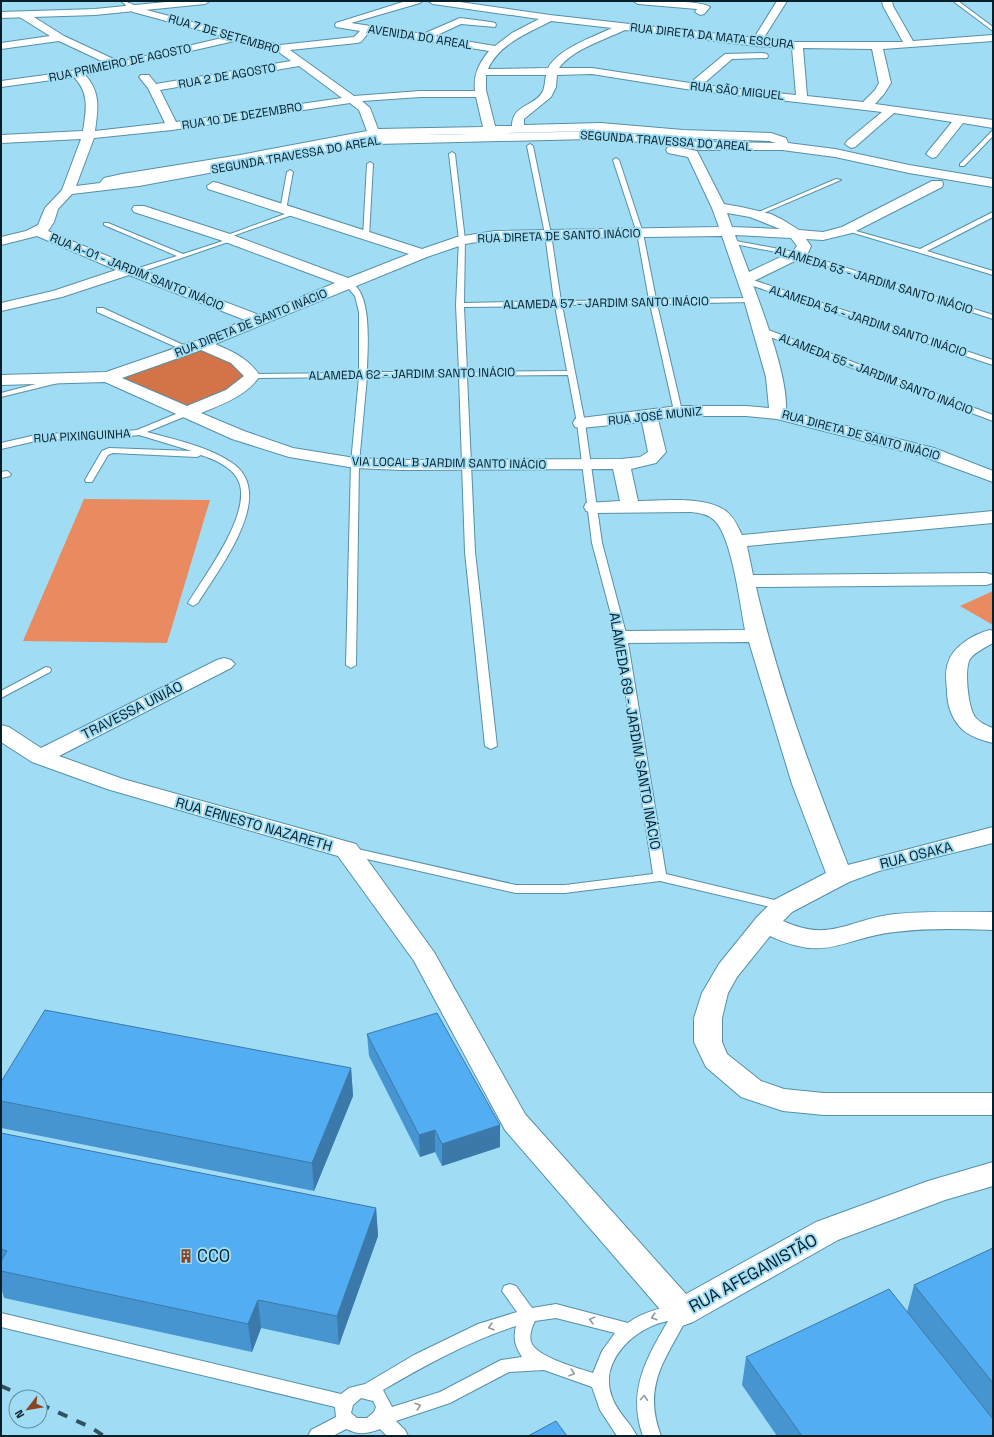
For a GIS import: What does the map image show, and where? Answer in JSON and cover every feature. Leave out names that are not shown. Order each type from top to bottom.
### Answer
[{"type":"street","points":[[1,15],[205,1]]},
{"type":"street","name":"AVENIDA DO AREAL","points":[[417,1],[345,22],[340,25],[344,27],[424,37],[496,49]]},
{"type":"street","name":"RUA DIRETA DA MATA ESCURA","points":[[433,1],[550,18],[756,42],[798,51],[910,45],[993,38]]},
{"type":"street","points":[[498,11],[516,1]]},
{"type":"street","points":[[756,42],[782,1]]},
{"type":"street","points":[[887,1],[888,6],[910,45]]},
{"type":"street","points":[[634,3],[705,6],[700,12]]},
{"type":"street","name":"RUA 7 DE SETEMBRO","points":[[130,5],[280,48],[364,108],[374,133]]},
{"type":"street","points":[[22,14],[60,38],[118,65]]},
{"type":"street","points":[[604,24],[616,15]]},
{"type":"street","points":[[490,130],[482,94],[481,72],[496,49],[526,30],[550,18]]},
{"type":"street","points":[[424,37],[460,21],[526,30]]},
{"type":"street","points":[[518,129],[519,116],[544,97],[548,91],[554,66],[563,57],[623,27]]},
{"type":"street","points":[[280,48],[357,40],[367,29]]},
{"type":"street","name":"RUA PRIMEIRO DE AGOSTO","points":[[1,84],[118,65],[238,37]]},
{"type":"street","points":[[1,46],[60,38]]},
{"type":"street","points":[[866,106],[884,87],[885,83],[877,47]]},
{"type":"street","points":[[692,87],[729,56],[780,56],[798,51],[802,98]]},
{"type":"street","points":[[134,61],[153,88],[172,126]]},
{"type":"street","name":"RUA 2 DE AGOSTO","points":[[153,88],[300,63]]},
{"type":"street","name":"RUA SÃO MIGUEL","points":[[481,72],[592,71],[692,87],[892,109],[993,124]]},
{"type":"street","points":[[1,241],[38,232],[46,225],[52,208],[68,191],[89,134],[92,101],[88,85],[76,73]]},
{"type":"street","name":"RUA 10 DE DEZEMBRO","points":[[1,139],[89,134],[172,126],[353,99],[405,94],[482,94]]},
{"type":"street","points":[[851,144],[892,109]]},
{"type":"street","points":[[932,154],[960,120]]},
{"type":"street","name":"SEGUNDA TRAVESSA DO AREAL","points":[[68,191],[104,186],[377,140],[590,135],[632,137],[700,146],[782,146],[782,141],[771,137],[684,134],[615,128],[374,133],[330,140],[240,160],[109,181],[104,186]]},
{"type":"street","points":[[637,146],[693,154],[719,208],[729,236],[764,232],[796,236],[823,236],[847,230],[937,184]]},
{"type":"street","points":[[782,146],[843,155],[909,169],[993,183]]},
{"type":"street","points":[[213,186],[422,254]]},
{"type":"street","points":[[719,208],[734,209],[769,218],[796,236],[804,246],[803,250],[798,254],[744,280]]},
{"type":"street","points":[[139,209],[228,238],[348,283]]},
{"type":"street","name":"RUA A-01 - JARDIM SANTO INÁCIO","points":[[38,232],[132,271],[258,320]]},
{"type":"street","name":"RUA DIRETA DE SANTO INÁCIO","points":[[1,380],[108,377],[195,346],[348,283],[462,240],[495,235],[548,234],[640,233],[729,236],[752,300],[774,377],[778,401],[777,414],[928,452],[993,477]]},
{"type":"street","points":[[1,306],[57,294],[132,271]]},
{"type":"street","points":[[188,412],[234,391],[247,383],[252,376],[249,369],[241,362],[195,346]]},
{"type":"street","name":"VIA LOCAL B JARDIM SANTO INÁCIO","points":[[108,377],[262,444],[304,455],[355,463],[467,465],[621,464],[649,459],[657,452],[649,416]]},
{"type":"street","name":"RUA JOSÉ MUNIZ","points":[[581,423],[649,416],[678,411],[746,411],[777,414]]},
{"type":"street","points":[[621,464],[630,506]]},
{"type":"street","points":[[592,507],[691,506],[715,511],[724,518],[736,541],[757,636],[804,784],[840,876]]},
{"type":"street","points":[[736,541],[993,517]]},
{"type":"street","points":[[746,581],[986,579]]},
{"type":"street","points":[[622,637],[757,636]]},
{"type":"street","points":[[990,636],[965,651],[957,665],[957,680],[958,701],[961,714],[973,726],[993,736]]},
{"type":"street","name":"TRAVESSA UNIÃO","points":[[40,757],[224,664]]},
{"type":"street","name":"RUA ERNESTO NAZARETH","points":[[1,732],[40,757],[115,784],[347,850]]},
{"type":"street","name":"RUA OSAKA","points":[[775,915],[840,876],[872,865],[993,835]]},
{"type":"street","points":[[347,850],[425,958],[440,990],[515,1122],[682,1312]]},
{"type":"street","points":[[993,921],[908,922],[878,925],[836,938],[823,940],[794,937],[775,915],[728,970],[715,993],[708,1018],[708,1042],[716,1060],[734,1077],[751,1089],[783,1100],[824,1104],[993,1104]]},
{"type":"street","name":"RUA AFEGANISTÃO","points":[[682,1312],[827,1231],[939,1190],[993,1174]]},
{"type":"lane","points":[[955,1],[993,29]]},
{"type":"lane","points":[[962,165],[993,132]]},
{"type":"lane","name":"ALAMEDA 69 - JARDIM SANTO INÁCIO","points":[[530,146],[548,234],[558,304],[581,423],[597,543],[622,637],[660,877]]},
{"type":"lane","points":[[452,154],[462,240],[460,305],[464,374],[470,552],[491,746]]},
{"type":"lane","points":[[616,160],[640,233],[653,302],[678,411]]},
{"type":"lane","points":[[366,237],[370,164]]},
{"type":"lane","points":[[132,271],[183,256],[288,211],[290,172]]},
{"type":"lane","points":[[757,214],[838,180]]},
{"type":"lane","points":[[920,252],[993,214]]},
{"type":"lane","points":[[106,224],[183,256]]},
{"type":"lane","points":[[847,230],[993,273]]},
{"type":"lane","name":"ALAMEDA 53 - JARDIM SANTO INÁCIO","points":[[729,236],[798,254],[993,316]]},
{"type":"lane","name":"ALAMEDA 54 - JARDIM SANTO INÁCIO","points":[[744,280],[993,363]]},
{"type":"lane","points":[[348,283],[359,295],[363,312],[363,376],[355,463],[351,665]]},
{"type":"lane","name":"ALAMEDA 57 - JARDIM SANTO INÁCIO","points":[[460,305],[752,300]]},
{"type":"lane","points":[[100,310],[195,346]]},
{"type":"lane","name":"ALAMEDA 55 - JARDIM SANTO INÁCIO","points":[[760,330],[993,418]]},
{"type":"lane","name":"ALAMEDA 62 - JARDIM SANTO INÁCIO","points":[[252,376],[572,373]]},
{"type":"lane","points":[[1,395],[63,379]]},
{"type":"lane","name":"RUA PIXINGUINHA","points":[[1,446],[40,437],[95,436],[139,432],[188,412]]},
{"type":"lane","name":"RUA PIXINGUINHA","points":[[139,432],[174,442],[226,463],[239,473],[245,484],[246,496],[243,514],[194,603]]},
{"type":"lane","points":[[89,480],[105,453],[112,450],[207,455]]},
{"type":"lane","points":[[1,695],[46,670]]},
{"type":"lane","name":"RUA ERNESTO NAZARETH","points":[[347,850],[422,869],[516,889],[565,889],[660,877]]},
{"type":"lane","points":[[660,877],[775,915]]},
{"type":"lane","points":[[510,1291],[528,1316]]},
{"type":"lane","points":[[544,1363],[507,1364],[444,1398],[381,1418],[370,1426],[363,1428],[351,1424],[346,1420],[343,1414],[345,1402],[354,1393],[367,1390],[420,1360],[484,1329],[538,1313],[556,1311],[629,1330]]},
{"type":"lane","points":[[652,1436],[647,1426],[644,1406],[645,1389],[650,1372],[682,1312]]},
{"type":"lane","name":"RUA AFEGANISTÃO","points":[[599,1382],[606,1358],[619,1340],[629,1330],[643,1321],[682,1312]]},
{"type":"lane","points":[[528,1316],[521,1332],[522,1343],[532,1358],[599,1382],[604,1398],[612,1413],[628,1436]]},
{"type":"lane","points":[[1,1320],[345,1402]]},
{"type":"lane","points":[[367,1390],[379,1396],[382,1401],[384,1407],[381,1418]]},
{"type":"lane","points":[[381,1418],[399,1436]]},
{"type":"lane","points":[[317,1436],[346,1420]]},
{"type":"shaded area","points":[[190,341],[235,363],[246,376],[239,387],[182,411],[107,373]]},
{"type":"shaded area","points":[[84,499],[210,500],[167,643],[23,641]]},
{"type":"shaded area","points":[[993,591],[993,625],[960,606]]},
{"type":"building","points":[[45,1010],[351,1068],[312,1163],[1,1101],[1,1082]]},
{"type":"building","points":[[437,1013],[500,1125],[442,1144],[435,1130],[419,1135],[367,1034]]},
{"type":"building","name":"CCO","points":[[1,1133],[376,1208],[337,1316],[258,1300],[248,1324],[1,1271],[1,1261],[7,1251],[1,1249]]},
{"type":"building","points":[[993,1248],[993,1383],[914,1285]]},
{"type":"building","points":[[889,1289],[993,1419],[993,1436],[802,1436],[746,1357]]},
{"type":"building","points":[[556,1421],[567,1436],[528,1436]]},
{"type":"railway","points":[[1,1386],[8,1389]]},
{"type":"railway","points":[[48,1408],[90,1427],[104,1436]]},
{"type":"place","name":"CCO","points":[[186,1256]]}]
